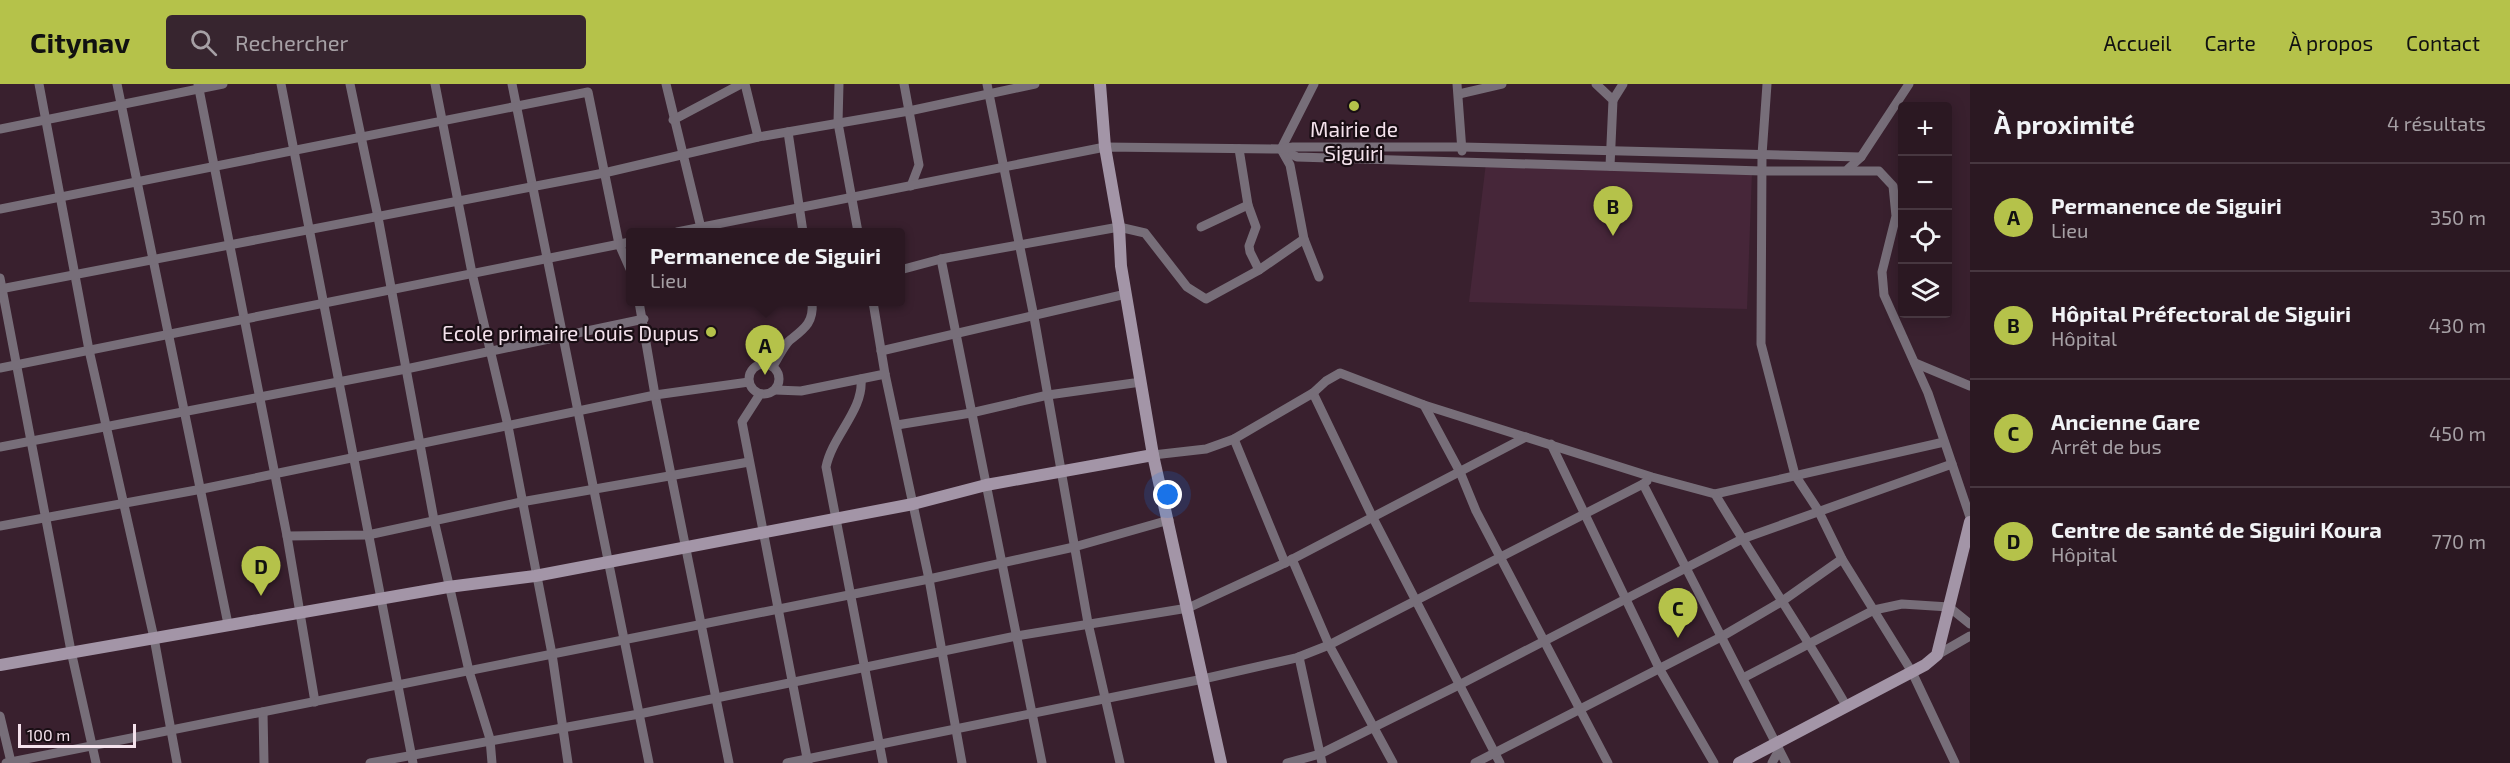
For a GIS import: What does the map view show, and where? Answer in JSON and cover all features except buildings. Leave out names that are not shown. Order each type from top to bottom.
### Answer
[{"type":"street","points":[[39,84],[89,350],[154,638],[177,763]]},
{"type":"street","points":[[117,84],[228,624]]},
{"type":"street","points":[[0,129],[198,86],[223,84]]},
{"type":"street","points":[[281,84],[412,758]]},
{"type":"street","points":[[350,84],[392,289],[434,520],[469,671],[490,739],[492,763]]},
{"type":"street","points":[[435,84],[472,273],[508,426],[535,576],[552,654],[568,763]]},
{"type":"street","points":[[512,84],[649,763]]},
{"type":"street","points":[[666,84],[701,228],[1105,147],[1239,149],[1462,147],[1861,157]]},
{"type":"street","points":[[673,120],[743,84],[758,137]]},
{"type":"street","points":[[838,84],[838,123],[857,228]]},
{"type":"street","points":[[904,84],[919,165],[910,186]]},
{"type":"street","points":[[1,289],[152,262],[308,228],[378,217],[534,186],[758,137],[909,111],[988,88],[1035,84]]},
{"type":"street","points":[[1100,84],[1105,147],[1119,227],[1126,294],[1153,454],[1221,763]]},
{"type":"street","points":[[1281,149],[1314,84]]},
{"type":"street","points":[[1457,84],[1462,162]]},
{"type":"street","points":[[1459,94],[1502,84]]},
{"type":"street","points":[[1596,84],[1612,100]]},
{"type":"street","points":[[1610,166],[1612,100],[1623,84]]},
{"type":"street","points":[[1767,84],[1762,155],[1761,344],[1795,475],[1818,510],[1842,559],[1912,672],[1954,762]]},
{"type":"street","points":[[1848,169],[1861,157],[1909,84]]},
{"type":"street","points":[[198,86],[275,472],[315,702]]},
{"type":"street","points":[[988,88],[1034,317],[1088,622],[1120,763]]},
{"type":"street","points":[[0,209],[588,92],[619,244],[626,258]]},
{"type":"street","points":[[788,132],[802,228]]},
{"type":"street","points":[[1239,149],[1248,205],[1256,227],[1250,252],[1259,270]]},
{"type":"street","points":[[1281,149],[1298,157],[1762,171],[1848,169],[1879,171],[1893,186],[1896,216],[1882,272],[1884,295],[1915,363],[1970,519],[1937,655]]},
{"type":"street","points":[[1281,149],[1290,165],[1304,239],[1319,277]]},
{"type":"street","points":[[919,165],[935,181]]},
{"type":"street","points":[[1201,227],[1248,205]]},
{"type":"street","points":[[905,269],[941,259],[1119,227],[1145,233],[1187,287],[1206,299],[1259,270],[1304,239]]},
{"type":"street","points":[[0,368],[626,243]]},
{"type":"street","points":[[941,259],[1042,763]]},
{"type":"street","points":[[0,278],[71,651],[96,763]]},
{"type":"street","points":[[881,351],[1126,294]]},
{"type":"street","points":[[640,306],[684,546],[729,763]]},
{"type":"street","points":[[773,366],[788,342],[801,335],[813,314],[812,306]]},
{"type":"street","points":[[874,306],[885,374],[929,579],[962,763]]},
{"type":"street","points":[[0,447],[406,369],[644,319]]},
{"type":"street","points":[[1915,363],[1970,386]]},
{"type":"street","points":[[760,394],[752,389],[748,382],[750,371],[758,364],[773,366],[779,375],[775,390]]},
{"type":"street","points":[[0,665],[448,586],[535,576],[608,563],[684,546],[913,504],[986,484],[1153,454],[1206,449],[1234,439],[1313,393],[1326,381],[1340,373],[1424,405],[1652,477],[1715,494],[1944,442]]},
{"type":"street","points":[[808,761],[742,422],[760,394],[775,390],[801,391],[885,374]]},
{"type":"street","points":[[861,379],[859,399],[829,455],[826,467],[867,666],[883,763]]},
{"type":"street","points":[[0,526],[202,489],[352,456],[655,395],[748,382]]},
{"type":"street","points":[[897,425],[971,413],[1048,395],[1141,382]]},
{"type":"street","points":[[1313,393],[1372,516],[1500,763]]},
{"type":"street","points":[[1424,405],[1460,472],[1500,557],[1608,763]]},
{"type":"street","points":[[370,763],[412,758],[490,739],[563,729],[1088,622],[1188,608],[1288,561],[1526,436]]},
{"type":"street","points":[[1234,439],[1288,561],[1329,645],[1376,726],[1393,763]]},
{"type":"street","points":[[1551,444],[1659,668],[1714,763]]},
{"type":"street","points":[[287,536],[368,535],[521,502],[749,462]]},
{"type":"street","points":[[1287,763],[1321,758],[1376,726],[1742,539],[1952,464]]},
{"type":"street","points":[[787,763],[808,761],[1105,697],[1203,680],[1299,657],[1329,645],[1643,484],[1652,477]]},
{"type":"street","points":[[1643,484],[1786,763]]},
{"type":"street","points":[[1715,494],[1781,602],[1811,645],[1847,707]]},
{"type":"street","points":[[0,716],[8,763],[701,625],[777,607],[929,579],[1074,547],[1169,520]]},
{"type":"street","points":[[1475,763],[1720,637],[1781,602],[1842,559]]},
{"type":"street","points":[[1743,678],[1811,645],[1874,610],[1902,604],[1949,607],[1970,624]]},
{"type":"street","points":[[1739,763],[1778,747],[1912,672],[1970,636]]},
{"type":"street","points":[[1299,657],[1321,758]]},
{"type":"street","points":[[263,712],[264,763]]},
{"type":"street","points":[[1772,763],[1778,747]]},
{"type":"shaded area","points":[[1486,163],[1752,171],[1747,309],[1469,302]]},
{"type":"place","name":"Mairie de Siguiri","points":[[1354,106]]},
{"type":"place","name":"Hôpital Préfectoral de Siguiri","points":[[1613,236]]},
{"type":"place","name":"Ecole primaire Louis Dupus","points":[[711,332]]},
{"type":"place","name":"Permanence de Siguiri","points":[[765,375]]},
{"type":"place","name":"Centre de santé de Siguiri Koura","points":[[261,596]]},
{"type":"place","name":"Ancienne Gare","points":[[1678,638]]}]
